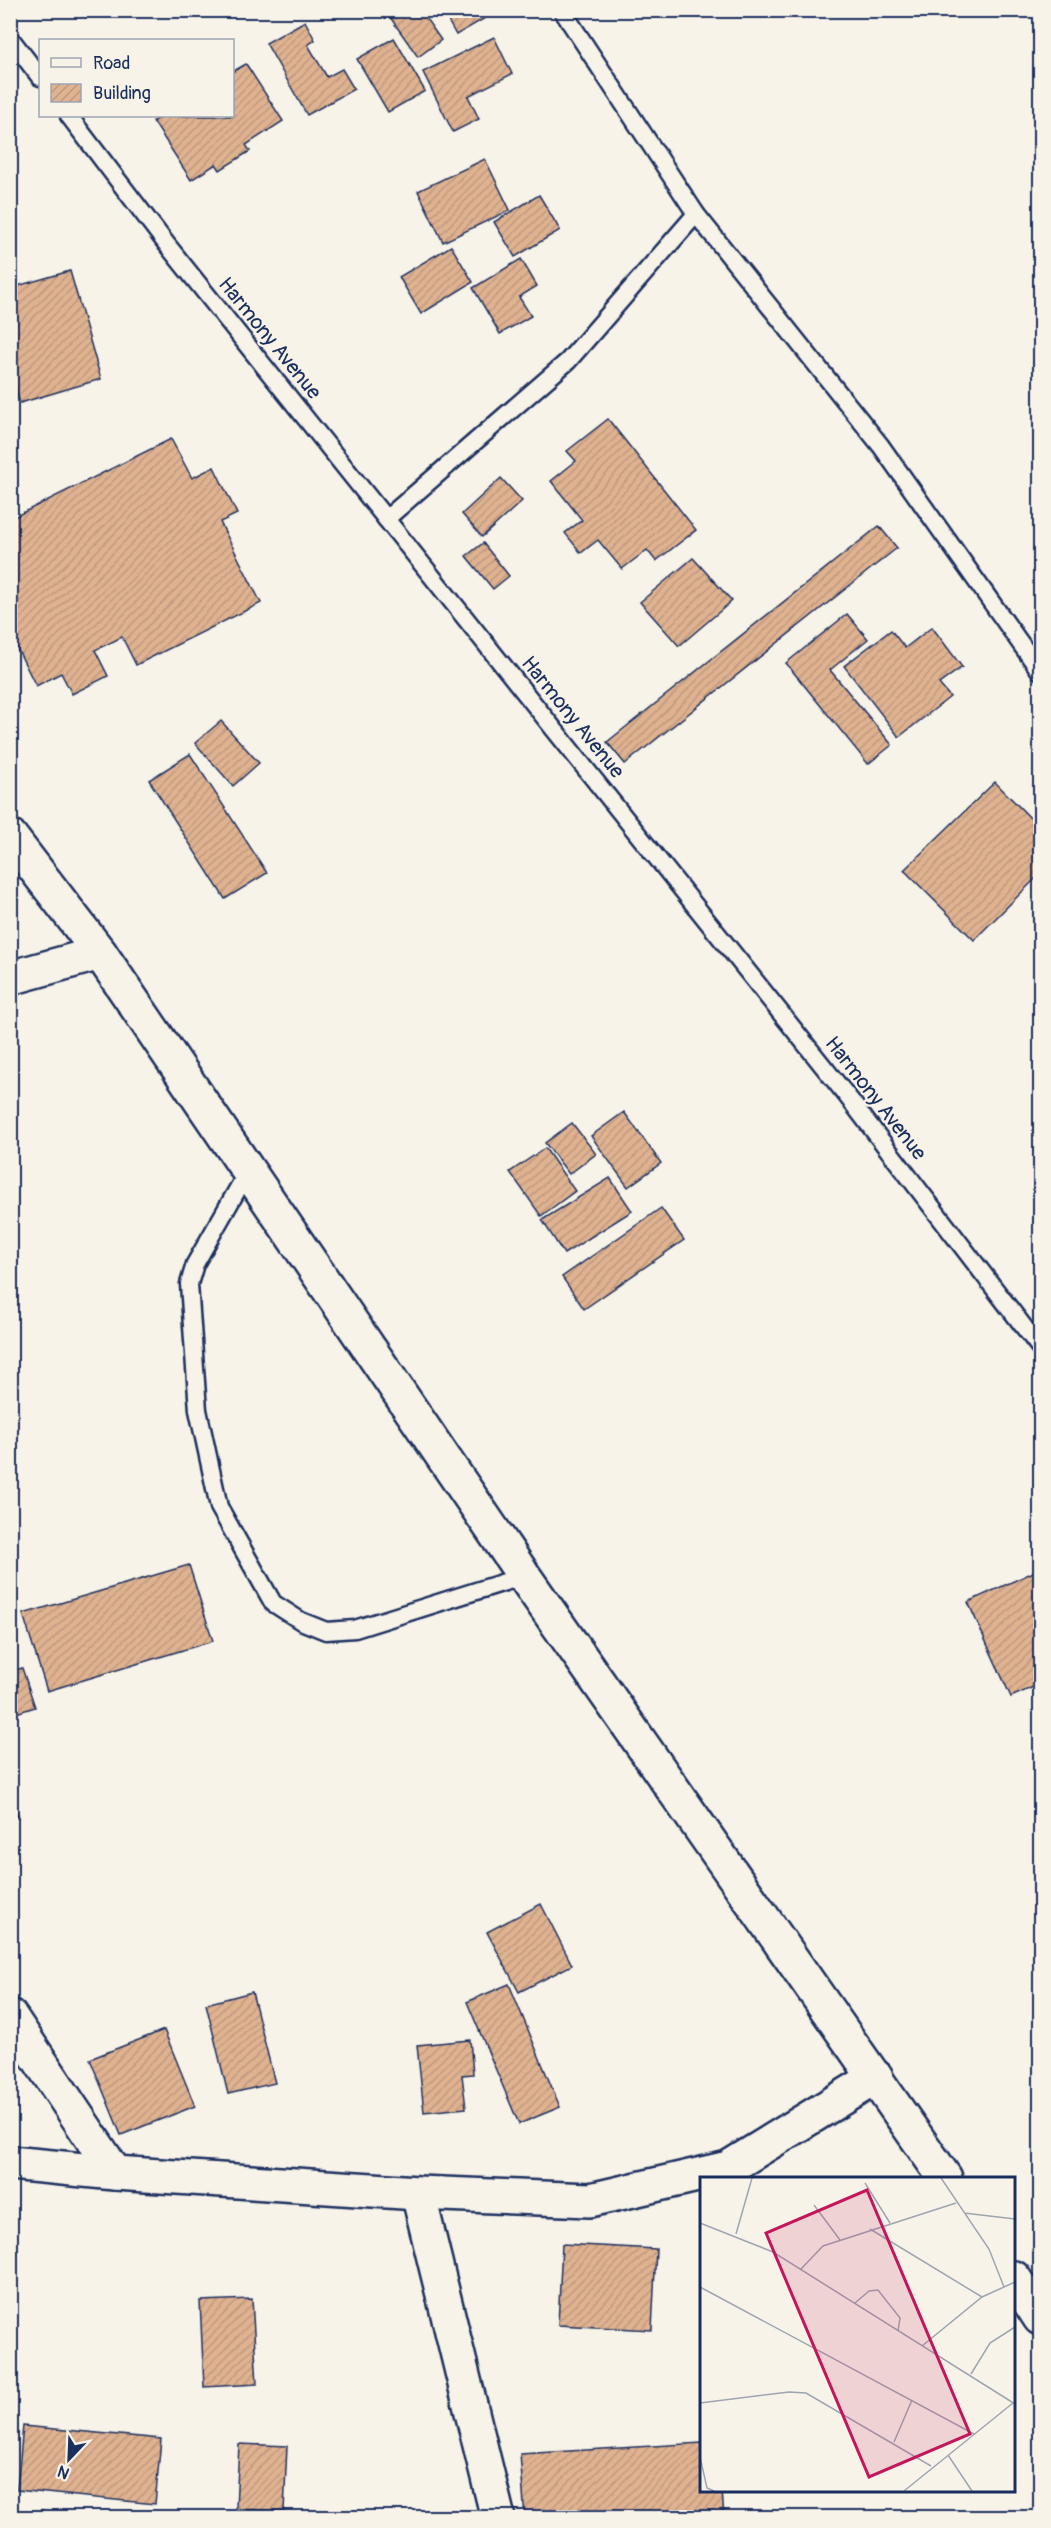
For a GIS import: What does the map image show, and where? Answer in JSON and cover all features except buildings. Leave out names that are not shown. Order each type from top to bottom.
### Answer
[{"type":"street","points":[[10,836],[100,953],[524,1576],[944,2177]]},
{"type":"street","points":[[10,978],[100,953]]},
{"type":"street","points":[[10,2016],[115,2173]]},
{"type":"street","points":[[10,2163],[115,2173],[418,2193],[590,2200],[728,2168],[876,2078]]},
{"type":"street","points":[[418,2193],[498,2517]]},
{"type":"street","points":[[1015,2279],[1041,2318]]},
{"type":"lane","points":[[562,10],[696,214],[881,446],[1041,671]]},
{"type":"lane","points":[[10,38],[39,76]]},
{"type":"lane","name":"Harmony Avenue","points":[[70,117],[168,246],[847,1096],[1041,1348]]},
{"type":"lane","points":[[386,519],[568,361],[696,214]]},
{"type":"lane","points":[[248,1172],[195,1264],[189,1284],[198,1410],[219,1507],[273,1603],[301,1621],[326,1631],[355,1629],[524,1576]]}]
